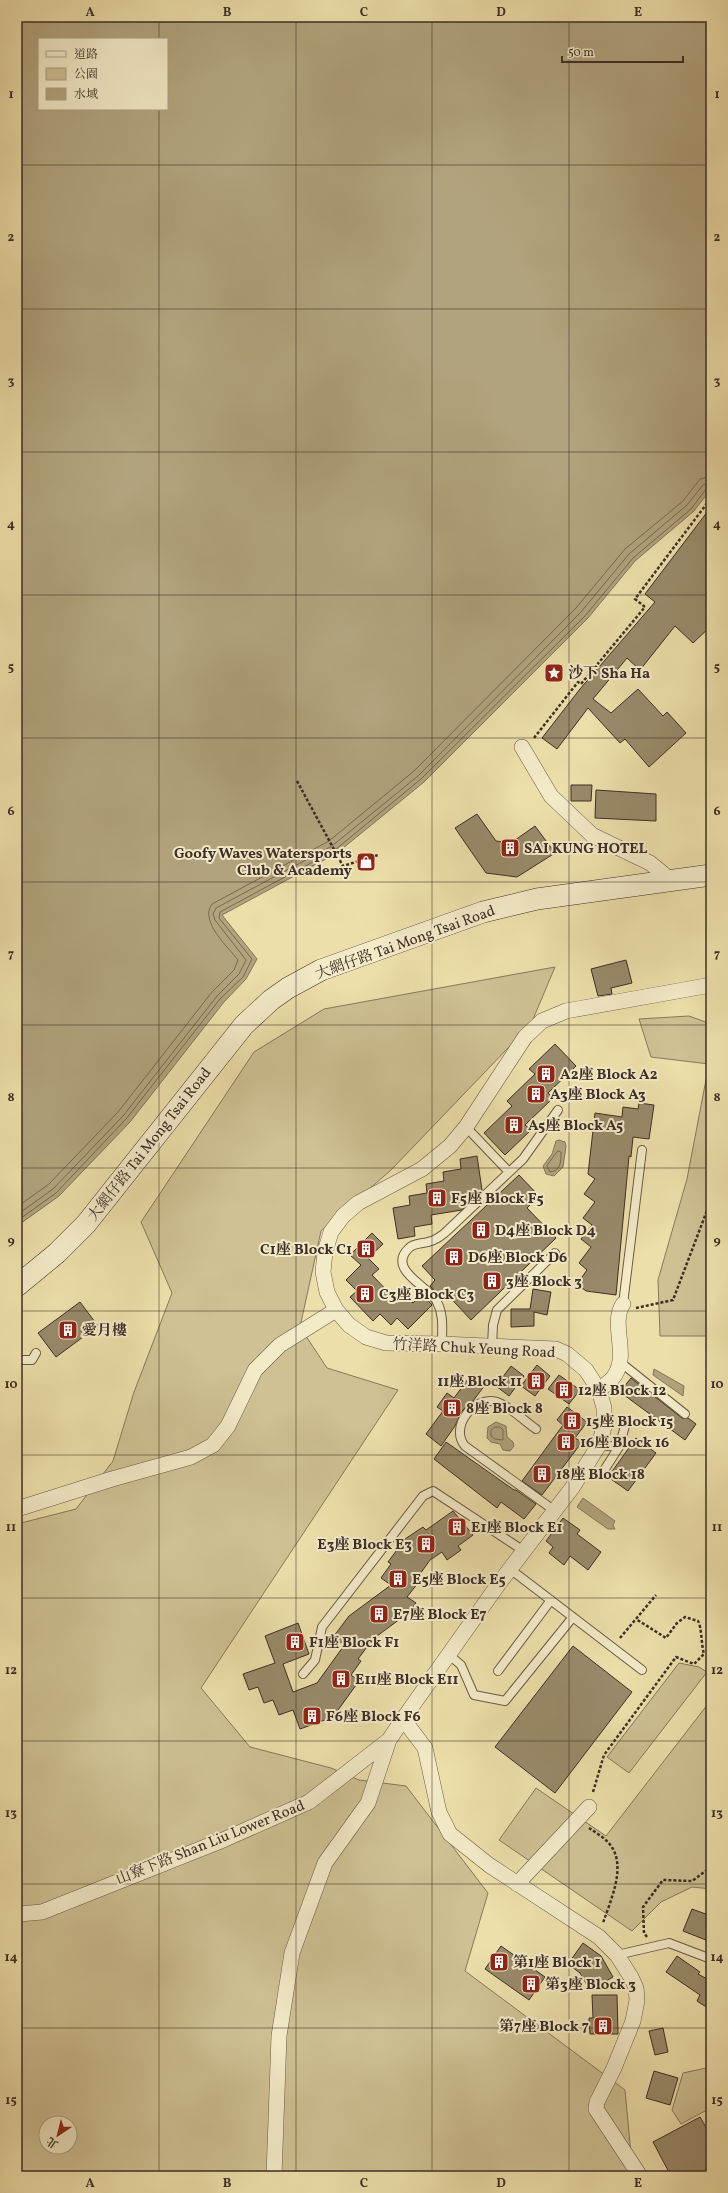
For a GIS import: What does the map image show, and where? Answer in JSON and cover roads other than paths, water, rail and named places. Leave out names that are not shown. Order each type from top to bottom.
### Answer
[{"type":"main road","name":"大網仔路 Tai Mong Tsai Road","points":[[17,1286],[57,1253],[86,1224],[240,1030],[257,1012],[288,988],[333,965],[504,906],[711,875]]},
{"type":"street","points":[[522,747],[551,796],[592,835],[650,863],[672,881]]},
{"type":"street","name":"竹洋路 Chuk Yeung Road","points":[[274,2176],[279,2036],[292,1953],[325,1863],[368,1803],[390,1740],[403,1719],[510,1569],[572,1488],[599,1446],[604,1427],[604,1408],[599,1390],[590,1374],[578,1361],[556,1349],[386,1343],[366,1337],[349,1325],[336,1310],[327,1292],[323,1272],[324,1252],[331,1232],[343,1216],[358,1203],[422,1169],[450,1146],[466,1127],[525,1037],[542,1021],[566,1011],[711,985]]},
{"type":"street","points":[[599,1390],[615,1375],[620,1362],[621,1308]]},
{"type":"street","points":[[17,1509],[112,1479],[191,1457],[213,1445],[228,1426],[255,1370],[280,1345],[336,1310]]},
{"type":"street","points":[[403,1719],[425,1748],[439,1812],[450,1834],[489,1865],[599,1937],[617,1955],[636,1988],[637,2000],[633,2021],[614,2068],[597,2102],[596,2109],[640,2176]]},
{"type":"street","name":"山寮下路 Shan Liu Lower Road","points":[[17,1917],[19,1914],[42,1912],[223,1840],[309,1802],[390,1740]]},
{"type":"street","points":[[517,1884],[589,1807]]},
{"type":"lane","points":[[442,1344],[442,1313],[436,1300],[418,1281],[407,1275],[404,1269],[403,1257],[410,1247],[429,1242],[444,1234],[523,1159],[558,1110]]},
{"type":"lane","points":[[466,1127],[509,1172]]},
{"type":"lane","points":[[621,1308],[642,1150]]},
{"type":"lane","points":[[492,1346],[492,1325],[498,1310],[555,1253]]},
{"type":"lane","points":[[17,1360],[32,1360],[36,1353]]},
{"type":"lane","points":[[620,1362],[685,1414]]},
{"type":"lane","points":[[536,1429],[505,1407],[490,1402],[479,1404],[471,1410],[462,1420],[459,1433],[465,1446],[555,1511]]},
{"type":"lane","points":[[601,1475],[619,1447],[625,1426]]},
{"type":"lane","points":[[599,1446],[619,1447]]},
{"type":"lane","points":[[303,1674],[314,1660],[322,1627],[423,1496],[433,1490],[524,1551]]},
{"type":"lane","points":[[510,1569],[642,1670]]},
{"type":"lane","points":[[498,1671],[551,1600]]},
{"type":"lane","points":[[448,1654],[461,1665],[474,1695],[505,1701],[573,1617]]},
{"type":"lane","points":[[617,1955],[652,1947],[674,1944],[711,1959]]},
{"type":"water","points":[[17,17],[711,17],[711,489],[694,511],[635,561],[588,618],[424,782],[337,853],[222,915],[257,959],[246,979],[224,1002],[130,1122],[59,1196],[17,1226]]},
{"type":"water","points":[[559,1140],[565,1142],[566,1146],[563,1167],[554,1176],[546,1174],[543,1166],[552,1154],[556,1141]]},
{"type":"water","points":[[654,1369],[684,1386],[683,1396],[653,1375]]},
{"type":"water","points":[[496,1422],[506,1426],[507,1437],[513,1442],[514,1446],[510,1451],[503,1450],[500,1444],[491,1442],[487,1438],[488,1427]]},
{"type":"water","points":[[583,1498],[615,1521],[613,1525],[615,1529],[608,1529],[577,1507]]},
{"type":"place","name":"沙下 Sha Ha","points":[[554,673]]},
{"type":"place","name":"SAI KUNG HOTEL","points":[[510,848]]},
{"type":"place","name":"Goofy Waves Watersports Club & Academy","points":[[366,862]]},
{"type":"place","name":"A2座 Block A2","points":[[546,1074]]},
{"type":"place","name":"A3座 Block A3","points":[[536,1094]]},
{"type":"place","name":"A5座 Block A5","points":[[514,1125]]},
{"type":"place","name":"F5座 Block F5","points":[[437,1198]]},
{"type":"place","name":"D4座 Block D4","points":[[481,1230]]},
{"type":"place","name":"C1座 Block C1","points":[[366,1249]]},
{"type":"place","name":"D6座 Block D6","points":[[454,1257]]},
{"type":"place","name":"3座 Block 3","points":[[492,1281]]},
{"type":"place","name":"C3座 Block C3","points":[[365,1294]]},
{"type":"place","name":"愛月樓","points":[[68,1330]]},
{"type":"place","name":"11座 Block 11","points":[[536,1381]]},
{"type":"place","name":"12座 Block 12","points":[[564,1390]]},
{"type":"place","name":"8座 Block 8","points":[[452,1408]]},
{"type":"place","name":"15座 Block 15","points":[[572,1421]]},
{"type":"place","name":"16座 Block 16","points":[[566,1442]]},
{"type":"place","name":"18座 Block 18","points":[[542,1474]]},
{"type":"place","name":"E1座 Block E1","points":[[457,1527]]},
{"type":"place","name":"E3座 Block E3","points":[[426,1544]]},
{"type":"place","name":"E5座 Block E5","points":[[398,1579]]},
{"type":"place","name":"E7座 Block E7","points":[[379,1614]]},
{"type":"place","name":"F1座 Block F1","points":[[295,1642]]},
{"type":"place","name":"E11座 Block E11","points":[[341,1679]]},
{"type":"place","name":"F6座 Block F6","points":[[312,1716]]},
{"type":"place","name":"第1座 Block 1","points":[[499,1962]]},
{"type":"place","name":"第3座 Block 3","points":[[531,1984]]},
{"type":"place","name":"第7座 Block 7","points":[[603,2026]]}]
